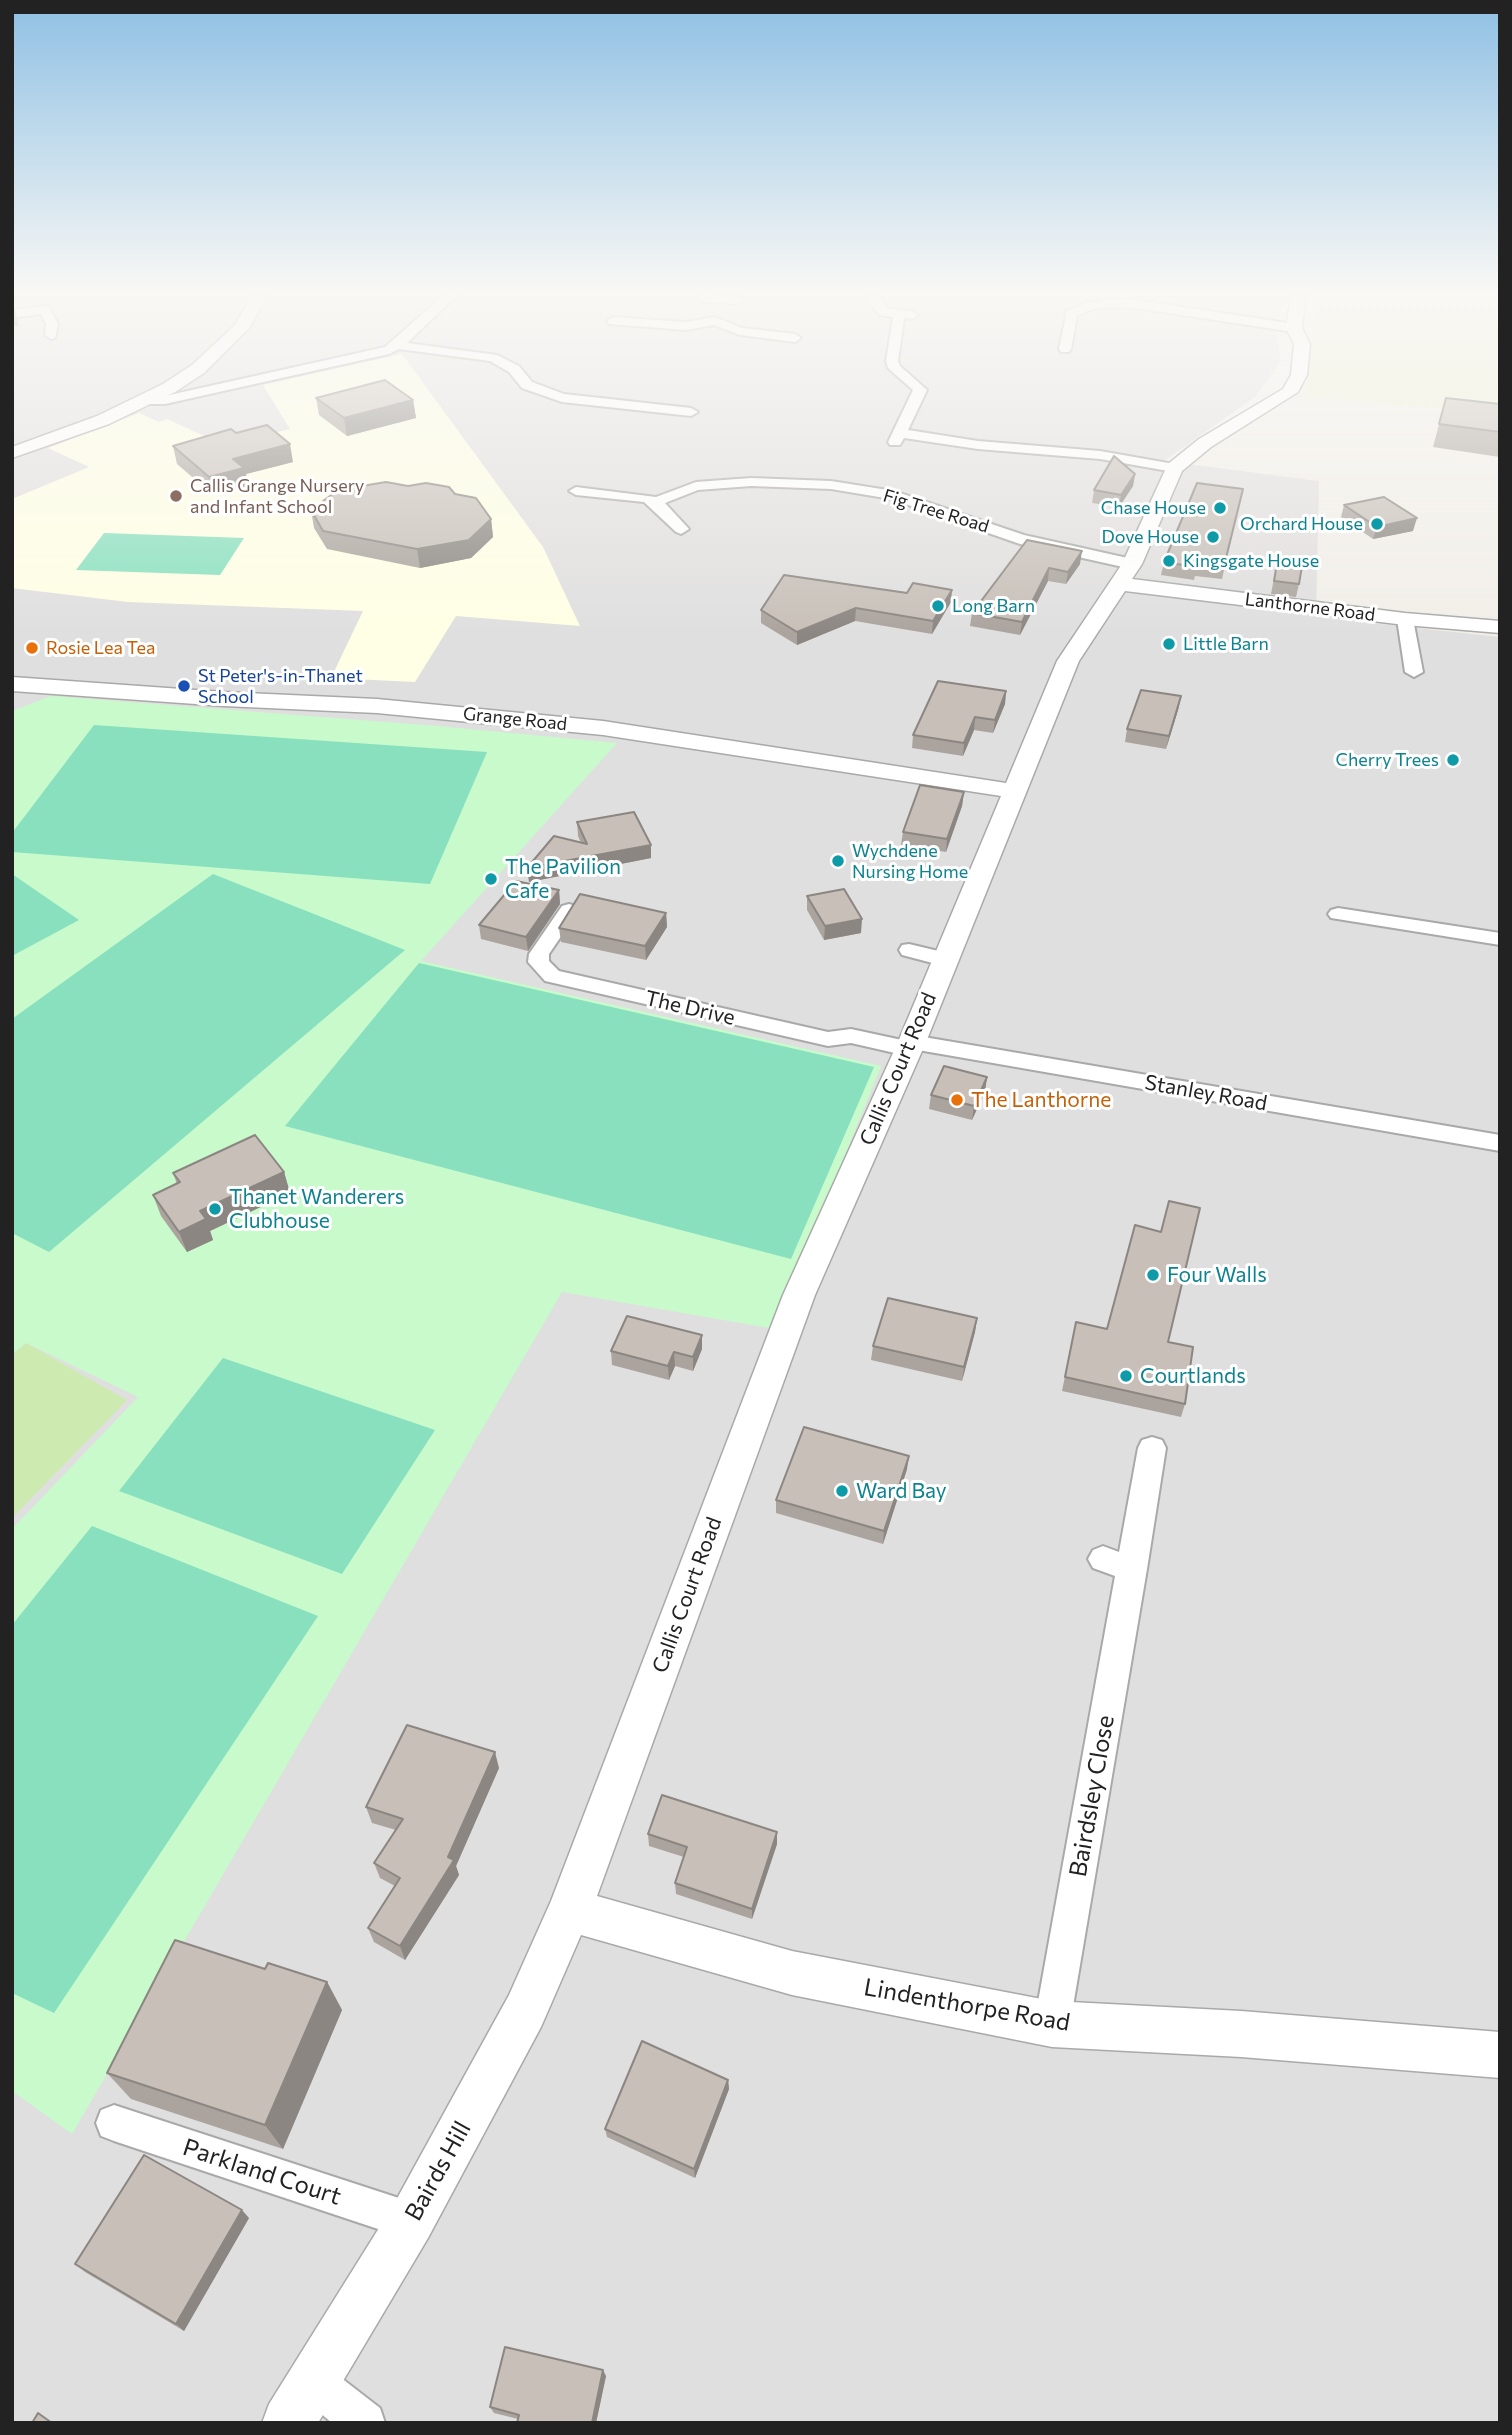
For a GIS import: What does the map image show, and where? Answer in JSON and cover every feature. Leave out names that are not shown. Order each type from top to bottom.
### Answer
[{"type":"street","points":[[12,453],[128,409]]},
{"type":"street","points":[[660,409],[691,412]]},
{"type":"street","points":[[913,409],[897,437],[1100,455],[1174,468]]},
{"type":"street","name":"Callis Court Road","points":[[570,1910],[799,1295],[910,1045],[1068,662],[1132,564],[1174,468],[1205,443],[1261,409]]},
{"type":"street","name":"Fig Tree Road","points":[[656,502],[696,486],[751,482],[831,485],[894,495],[1020,539],[1132,564]]},
{"type":"street","points":[[576,491],[591,496],[656,502],[683,528]]},
{"type":"street","name":"Lanthorne Road","points":[[1120,584],[1405,619],[1500,627]]},
{"type":"street","points":[[1405,619],[1414,674]]},
{"type":"street","name":"Grange Road","points":[[12,684],[223,699],[377,706],[576,725],[1014,792]]},
{"type":"street","name":"The Drive","points":[[569,910],[539,954],[538,962],[552,976],[828,1039],[852,1036],[910,1045]]},
{"type":"street","points":[[1338,914],[1500,939]]},
{"type":"street","points":[[909,950],[944,959]]},
{"type":"street","name":"Stanley Road","points":[[910,1045],[1500,1143]]},
{"type":"street","name":"Bairdsley Close","points":[[1052,2024],[1117,1564],[1152,1448]]},
{"type":"street","name":"Lindenthorpe Road","points":[[570,1910],[792,1973],[1052,2024],[1241,2034],[1500,2055]]},
{"type":"street","name":"Bairds Hill","points":[[288,2423],[411,2221],[525,2011],[570,1910]]},
{"type":"street","name":"Parkland Court","points":[[114,2123],[411,2221]]},
{"type":"street","points":[[313,2381],[365,2423]]},
{"type":"shaded area","points":[[12,409],[1238,409],[1164,461],[1319,481],[1316,617],[1500,637],[1500,2423],[12,2423]]},
{"type":"shaded area","points":[[278,409],[442,409],[543,547],[580,626],[456,616],[415,682],[331,678],[363,611],[128,602],[12,588],[12,499],[89,467],[48,448],[139,413],[159,422],[167,419],[224,445],[290,429]]},
{"type":"shaded area","points":[[1447,409],[1500,409],[1500,413]]},
{"type":"green space","points":[[104,533],[244,538],[220,575],[76,570]]},
{"type":"green space","points":[[51,696],[438,726],[617,743],[421,961],[881,1066],[775,1329],[562,1292],[72,2134],[12,2091],[12,1529],[138,1397],[26,1343],[12,1354],[12,711]]},
{"type":"green space","points":[[94,725],[487,752],[430,884],[12,852],[12,833]]},
{"type":"green space","points":[[12,874],[79,920],[12,956]]},
{"type":"green space","points":[[213,874],[405,950],[49,1252],[12,1233],[12,1019]]},
{"type":"green space","points":[[419,963],[874,1067],[791,1259],[285,1126]]},
{"type":"green space","points":[[26,1343],[127,1400],[12,1518],[12,1354]]},
{"type":"green space","points":[[223,1358],[435,1430],[342,1574],[119,1491]]},
{"type":"green space","points":[[92,1526],[318,1616],[54,2013],[12,1993],[12,1625]]},
{"type":"building","points":[[331,409],[380,409],[344,418]]},
{"type":"building","points":[[1443,409],[1500,409],[1500,432],[1439,424]]},
{"type":"building","points":[[267,425],[290,444],[233,459],[244,468],[209,477],[173,446],[231,429],[236,433]]},
{"type":"building","points":[[1114,456],[1135,474],[1121,495],[1094,490]]},
{"type":"building","points":[[386,482],[408,486],[426,483],[449,487],[455,494],[476,498],[491,519],[469,540],[417,549],[323,531],[311,510],[338,490]]},
{"type":"building","points":[[1197,483],[1243,489],[1224,566],[1198,563],[1196,567],[1164,562]]},
{"type":"building","points":[[1384,497],[1417,518],[1377,527],[1344,505]]},
{"type":"building","points":[[1027,540],[1082,551],[1068,572],[1049,568],[1022,622],[972,613]]},
{"type":"building","points":[[1278,557],[1303,560],[1299,584],[1274,581]]},
{"type":"building","points":[[784,575],[907,593],[913,583],[952,590],[933,621],[856,608],[797,632],[761,610]]},
{"type":"building","points":[[938,681],[1006,691],[995,720],[975,717],[964,743],[913,735]]},
{"type":"building","points":[[1141,690],[1181,696],[1169,736],[1127,729]]},
{"type":"building","points":[[920,785],[964,792],[947,839],[903,832]]},
{"type":"building","points":[[634,812],[651,845],[527,868],[554,836],[587,844],[577,822]]},
{"type":"building","points":[[516,881],[559,890],[526,937],[479,925]]},
{"type":"building","points":[[844,889],[862,919],[825,926],[807,896]]},
{"type":"building","points":[[580,894],[666,913],[645,946],[559,928]]},
{"type":"building","points":[[944,1066],[987,1077],[974,1106],[931,1095]]},
{"type":"building","points":[[255,1135],[284,1172],[200,1211],[206,1219],[179,1232],[153,1195],[180,1182],[173,1173]]},
{"type":"building","points":[[1169,1201],[1200,1208],[1168,1342],[1193,1347],[1185,1404],[1065,1377],[1076,1322],[1107,1329],[1135,1225],[1161,1232]]},
{"type":"building","points":[[888,1298],[977,1318],[964,1367],[873,1346]]},
{"type":"building","points":[[627,1316],[702,1335],[693,1357],[674,1352],[668,1366],[611,1351]]},
{"type":"building","name":"Ward Bay","points":[[804,1427],[909,1456],[884,1531],[776,1500]]},
{"type":"building","points":[[407,1725],[495,1752],[448,1857],[454,1860],[400,1946],[368,1928],[400,1878],[374,1863],[403,1819],[366,1807]]},
{"type":"building","points":[[662,1795],[777,1832],[752,1909],[675,1883],[687,1847],[648,1834]]},
{"type":"building","points":[[175,1940],[265,1969],[268,1963],[327,1982],[265,2125],[107,2073]]},
{"type":"building","points":[[642,2041],[728,2080],[694,2169],[605,2129]]},
{"type":"building","points":[[144,2155],[242,2210],[176,2324],[75,2264]]},
{"type":"building","points":[[505,2347],[603,2370],[592,2423],[517,2423],[519,2415],[490,2407]]},
{"type":"building","points":[[38,2413],[52,2423],[32,2423]]},
{"type":"place","name":"Callis Grange Nursery and Infant School","points":[[176,496]]},
{"type":"place","name":"Chase House","points":[[1220,508]]},
{"type":"place","name":"Orchard House","points":[[1377,524]]},
{"type":"place","name":"Dove House","points":[[1213,537]]},
{"type":"place","name":"Kingsgate House","points":[[1169,561]]},
{"type":"place","name":"Long Barn","points":[[938,606]]},
{"type":"place","name":"Little Barn","points":[[1169,644]]},
{"type":"place","name":"Rosie Lea Tea","points":[[32,648]]},
{"type":"place","name":"St Peter's-in-Thanet School","points":[[184,686]]},
{"type":"place","name":"Cherry Trees","points":[[1453,760]]},
{"type":"place","name":"Wychdene Nursing Home","points":[[838,861]]},
{"type":"place","name":"The Pavilion Cafe","points":[[491,879]]},
{"type":"place","name":"The Lanthorne","points":[[957,1100]]},
{"type":"place","name":"Thanet Wanderers Clubhouse","points":[[215,1209]]},
{"type":"place","name":"Four Walls","points":[[1153,1275]]},
{"type":"place","name":"Courtlands","points":[[1126,1376]]},
{"type":"place","name":"Ward Bay","points":[[842,1491]]}]
